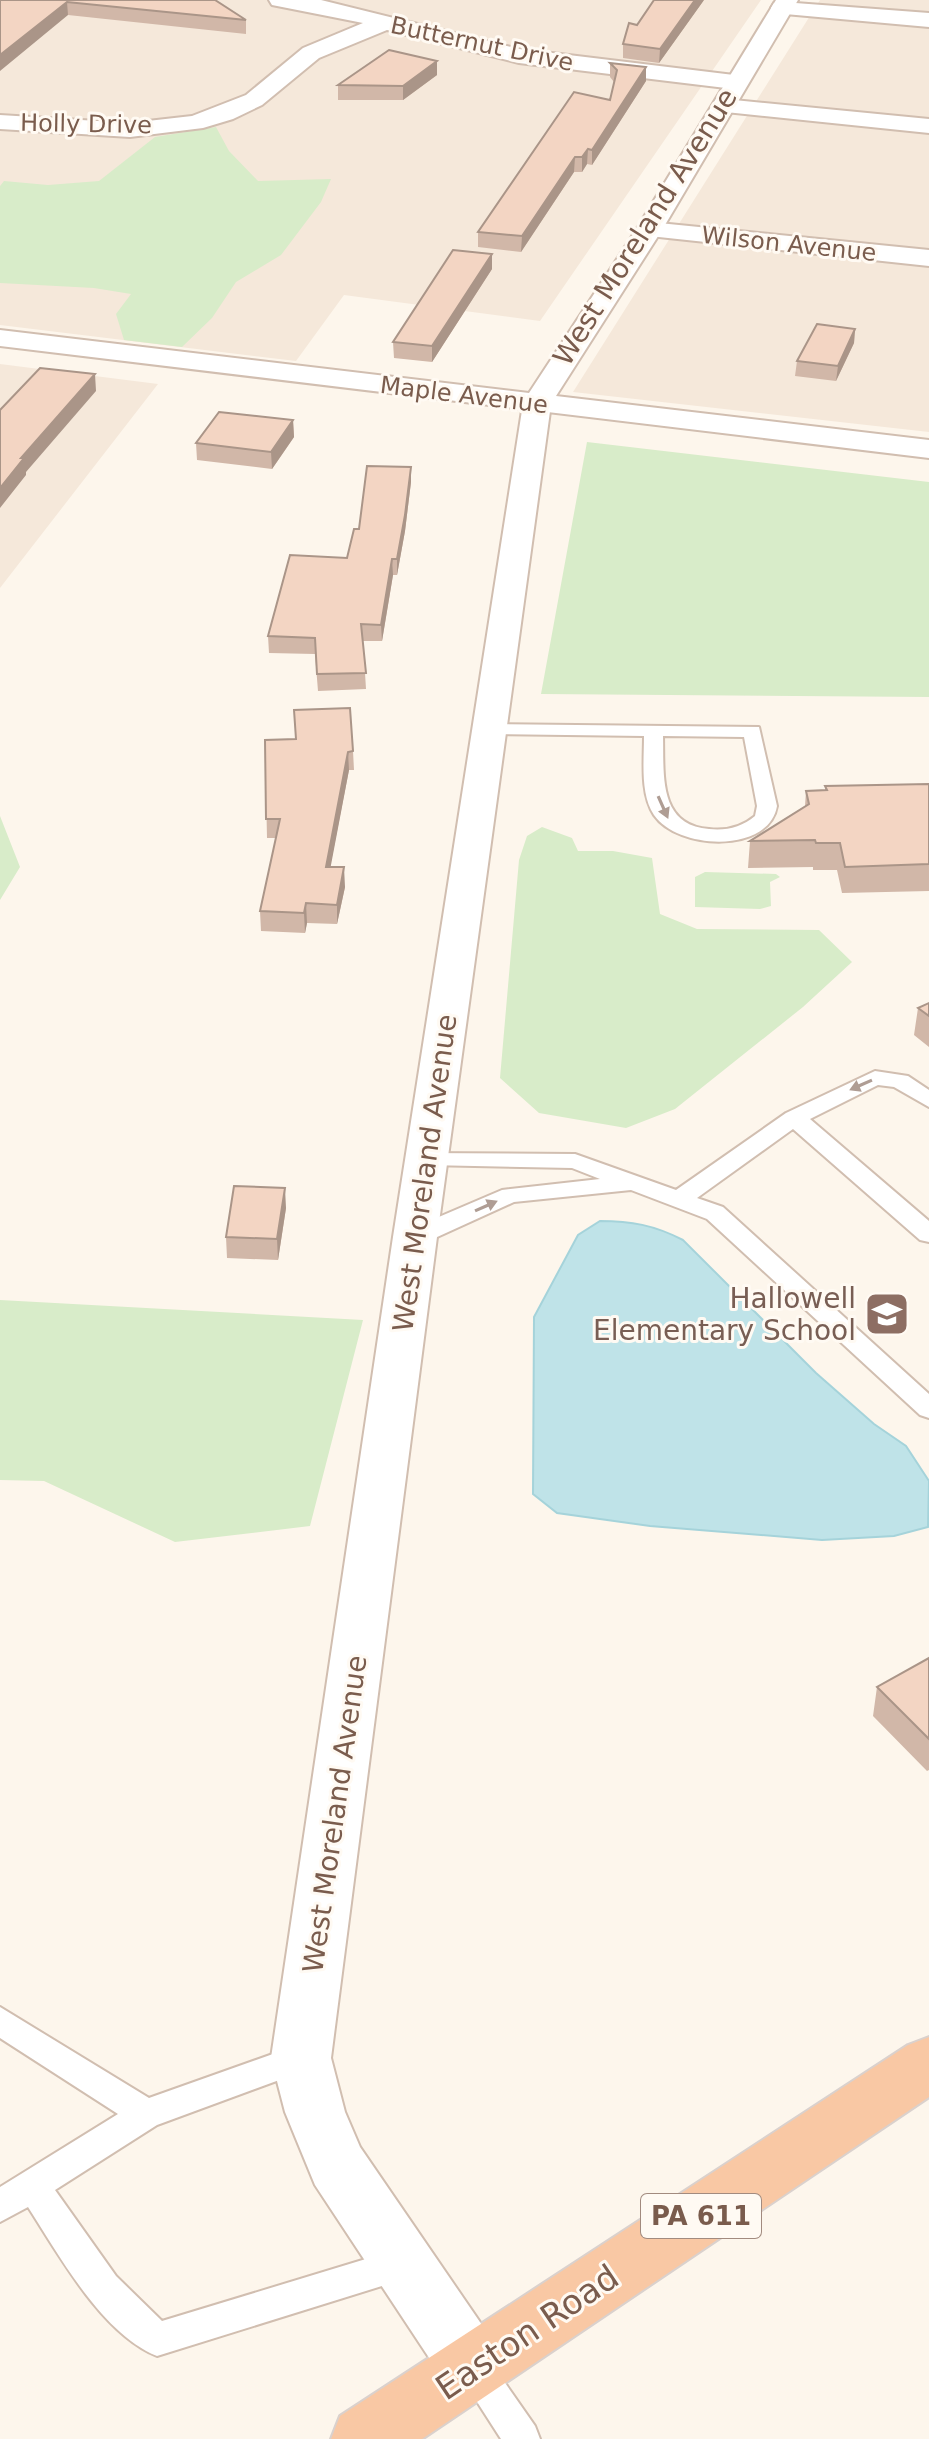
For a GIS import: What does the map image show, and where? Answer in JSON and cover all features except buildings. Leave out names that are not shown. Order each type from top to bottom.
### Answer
[{"type":"highway","name":"Easton Road","points":[[364,2439],[474,2369],[929,2064]]},
{"type":"street","name":"Butternut Drive","points":[[280,0],[311,4],[553,62],[734,82]]},
{"type":"street","points":[[784,4],[929,20]]},
{"type":"street","name":"West Moreland Avenue","points":[[474,2369],[337,2165],[315,2112],[301,2058],[415,1237],[537,404],[577,334],[649,230],[724,106],[734,82],[784,4]]},
{"type":"street","name":"Holly Drive","points":[[0,122],[101,130],[169,126],[205,120],[242,107],[264,94],[309,53],[385,23]]},
{"type":"street","points":[[724,106],[929,126]]},
{"type":"street","name":"Wilson Avenue","points":[[649,230],[929,258]]},
{"type":"street","name":"Maple Avenue","points":[[0,338],[929,449]]},
{"type":"lane","points":[[490,730],[752,731],[767,806],[765,818],[751,829],[720,835],[676,826],[665,817],[658,799],[653,731]]},
{"type":"lane","points":[[678,1200],[794,1118],[875,1078],[900,1081],[929,1100]]},
{"type":"lane","points":[[794,1118],[929,1234]]},
{"type":"lane","points":[[427,1158],[575,1161],[715,1213],[929,1409]]},
{"type":"lane","points":[[415,1237],[510,1195],[631,1184]]},
{"type":"lane","points":[[0,2021],[146,2114]]},
{"type":"lane","points":[[0,2206],[146,2114],[301,2058]]},
{"type":"lane","points":[[32,2185],[100,2284],[134,2322],[157,2339],[402,2264]]},
{"type":"lane","points":[[474,2369],[522,2439]]},
{"type":"shaded area","points":[[0,0],[761,0],[540,321],[344,295],[296,361],[0,325]]},
{"type":"shaded area","points":[[820,0],[929,0],[929,432],[573,392]]},
{"type":"shaded area","points":[[0,364],[158,384],[0,588]]},
{"type":"green space","points":[[216,127],[229,151],[258,181],[331,179],[321,202],[281,255],[236,282],[212,318],[182,347],[124,340],[116,314],[131,294],[94,288],[0,283],[0,186],[4,181],[48,185],[99,181],[155,137]]},
{"type":"green space","points":[[587,442],[929,482],[929,697],[541,694]]},
{"type":"green space","points":[[0,816],[20,867],[0,900]]},
{"type":"green space","points":[[542,827],[572,838],[578,851],[613,851],[652,858],[660,914],[697,929],[819,930],[852,962],[803,1007],[675,1109],[626,1128],[539,1113],[500,1078],[519,860],[527,836]]},
{"type":"green space","points":[[705,872],[776,874],[780,877],[770,882],[771,906],[760,909],[695,907],[695,877]]},
{"type":"green space","points":[[0,1300],[363,1320],[310,1526],[175,1542],[44,1481],[0,1480]]},
{"type":"water","points":[[600,1221],[642,1225],[683,1240],[816,1373],[874,1424],[906,1446],[929,1481],[928,1527],[894,1536],[822,1540],[650,1526],[557,1513],[533,1494],[534,1317],[578,1235]]},
{"type":"place","name":"Hallowell Elementary School","points":[[887,1314]]}]
